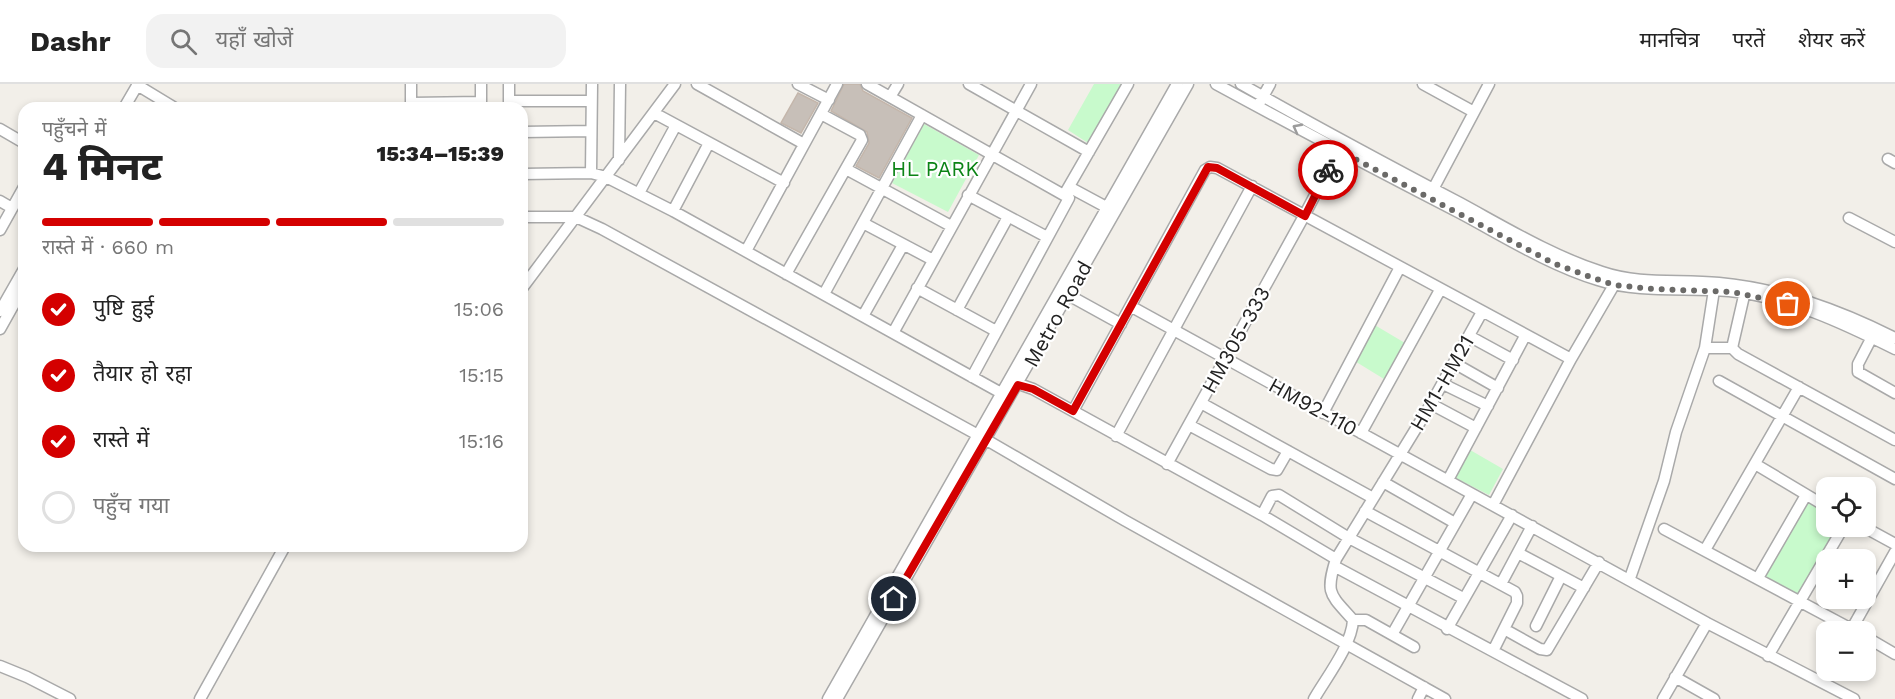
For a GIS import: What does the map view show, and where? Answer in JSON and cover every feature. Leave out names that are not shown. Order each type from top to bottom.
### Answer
[{"type":"street","points":[[121,102],[135,84]]},
{"type":"street","points":[[127,102],[135,84]]},
{"type":"street","points":[[135,84],[165,102]]},
{"type":"street","points":[[411,84],[411,102]]},
{"type":"street","points":[[481,84],[481,102]]},
{"type":"street","points":[[509,84],[509,102]]},
{"type":"street","points":[[591,173],[592,84]]},
{"type":"street","points":[[618,160],[620,84]]},
{"type":"street","points":[[528,280],[675,84]]},
{"type":"street","points":[[697,84],[804,144]]},
{"type":"street","points":[[798,84],[829,100]]},
{"type":"street","points":[[746,251],[837,84]]},
{"type":"street","points":[[867,84],[991,154],[1066,191],[1108,208]]},
{"type":"street","points":[[890,97],[898,84]]},
{"type":"street","points":[[969,84],[1089,152]]},
{"type":"street","points":[[893,333],[1031,84]]},
{"type":"street","points":[[1066,191],[1128,84]]},
{"type":"street","name":"Metro Road","points":[[828,699],[1015,383],[1177,84]]},
{"type":"street","name":"Metro Road","points":[[1064,292],[1188,84]]},
{"type":"street","points":[[1215,84],[1260,102],[1431,193],[1552,253],[1605,273],[1637,280],[1713,282],[1745,290],[1803,308],[1895,349]]},
{"type":"street","points":[[1241,84],[1260,102]]},
{"type":"street","points":[[1260,102],[1270,84]]},
{"type":"street","points":[[1423,84],[1473,112]]},
{"type":"street","points":[[1431,193],[1489,84]]},
{"type":"street","points":[[528,103],[591,101]]},
{"type":"street","points":[[654,113],[783,183]]},
{"type":"street","points":[[786,274],[862,137],[821,114]]},
{"type":"street","points":[[824,294],[922,115]]},
{"type":"street","points":[[639,193],[676,125]]},
{"type":"street","points":[[0,129],[18,140]]},
{"type":"street","points":[[528,132],[591,131]]},
{"type":"street","points":[[673,211],[709,143]]},
{"type":"street","name":"HM305-333","points":[[1167,464],[1305,216],[1341,146]]},
{"type":"street","points":[[1073,411],[1208,167],[1217,168],[1252,186],[1571,359]]},
{"type":"street","points":[[846,169],[951,226]]},
{"type":"street","points":[[528,174],[591,173],[606,177],[673,211],[1003,394]]},
{"type":"street","points":[[1116,436],[1166,340],[1174,330],[1252,186]]},
{"type":"street","points":[[972,377],[1069,198],[1066,191]]},
{"type":"street","points":[[1431,193],[1555,264],[1614,285],[1653,289],[1745,290],[1817,303],[1895,338]]},
{"type":"street","points":[[968,195],[1047,237]]},
{"type":"street","points":[[0,230],[18,198]]},
{"type":"street","points":[[0,201],[12,208]]},
{"type":"street","points":[[528,217],[576,217],[602,229],[982,438],[1445,699]]},
{"type":"street","points":[[957,310],[1008,217]]},
{"type":"street","points":[[1849,218],[1895,242]]},
{"type":"street","points":[[863,223],[933,260]]},
{"type":"street","points":[[863,316],[903,245]]},
{"type":"street","points":[[1323,412],[1400,267]]},
{"type":"street","points":[[0,311],[18,280]]},
{"type":"street","points":[[1493,505],[1571,359],[1614,285]]},
{"type":"street","points":[[917,288],[996,331]]},
{"type":"street","points":[[1361,432],[1440,290]]},
{"type":"street","points":[[1630,578],[1660,491],[1676,432],[1706,348],[1714,290]]},
{"type":"street","points":[[1732,348],[1745,290]]},
{"type":"street","points":[[1064,292],[1121,324]]},
{"type":"street","points":[[0,328],[18,296]]},
{"type":"street","name":"HM92-110","points":[[1132,307],[1630,578],[1707,623],[1816,679]]},
{"type":"street","name":"HM1-HM21","points":[[1335,563],[1443,384],[1482,312]]},
{"type":"street","points":[[1469,336],[1513,360]]},
{"type":"street","points":[[1448,480],[1525,336]]},
{"type":"street","points":[[1872,337],[1858,364],[1858,372],[1895,393]]},
{"type":"street","points":[[1706,348],[1732,348],[1738,354],[1895,440]]},
{"type":"street","points":[[1454,363],[1498,388]]},
{"type":"street","points":[[1719,381],[1895,479]]},
{"type":"street","points":[[1015,383],[1033,389],[1263,515],[1335,563],[1407,606],[1582,699]]},
{"type":"street","name":"Metro Road","points":[[837,699],[982,438],[1003,394],[1015,383]]},
{"type":"street","points":[[1443,384],[1488,406]]},
{"type":"street","points":[[1706,550],[1799,387]]},
{"type":"street","points":[[1201,403],[1373,498]]},
{"type":"street","points":[[1431,404],[1476,428]]},
{"type":"street","points":[[1188,425],[1271,469],[1277,470],[1288,451]]},
{"type":"street","points":[[1755,464],[1816,501]]},
{"type":"street","points":[[1383,482],[1455,523]]},
{"type":"street","points":[[1263,515],[1272,496],[1276,494],[1349,538],[1463,598]]},
{"type":"street","points":[[1393,633],[1472,494]]},
{"type":"street","points":[[1758,578],[1806,495]]},
{"type":"street","points":[[1365,511],[1515,592],[1518,599],[1493,651]]},
{"type":"street","points":[[1448,629],[1463,598],[1512,515]]},
{"type":"street","points":[[1501,584],[1532,526]]},
{"type":"street","points":[[1664,529],[1836,621]]},
{"type":"street","points":[[1876,534],[1895,544]]},
{"type":"street","points":[[1768,656],[1838,537]]},
{"type":"street","points":[[200,699],[282,552]]},
{"type":"street","points":[[1858,621],[1895,552]]},
{"type":"street","points":[[1518,553],[1584,588]]},
{"type":"street","points":[[1504,629],[1540,649],[1547,650],[1599,562]]},
{"type":"street","points":[[1335,563],[1328,585],[1331,594],[1353,620],[1366,620],[1393,633],[1414,647]]},
{"type":"street","points":[[1536,626],[1561,576]]},
{"type":"street","points":[[1314,699],[1346,644],[1353,620]]},
{"type":"street","points":[[1663,699],[1707,623]]},
{"type":"street","points":[[1876,643],[1895,654]]},
{"type":"street","points":[[0,666],[70,699]]},
{"type":"street","points":[[1675,677],[1714,699]]},
{"type":"street","name":"HM92-110","points":[[1821,681],[1854,699]]},
{"type":"street","points":[[1418,699],[1424,687]]},
{"type":"green space","points":[[1094,84],[1122,84],[1088,143],[1068,130]]},
{"type":"green space","name":"HL PARK","points":[[924,124],[979,155],[948,212],[892,183]]},
{"type":"green space","points":[[1373,324],[1405,343],[1384,379],[1353,360]]},
{"type":"green space","points":[[1465,447],[1503,469],[1489,495],[1450,475]]},
{"type":"green space","points":[[1807,498],[1816,503],[1816,537],[1835,537],[1828,549],[1816,549],[1816,570],[1799,599],[1762,577]]},
{"type":"building","points":[[844,84],[860,84],[863,91],[912,118],[879,178],[856,166],[869,143],[867,132],[831,111]]},
{"type":"building","points":[[798,93],[818,103],[801,133],[781,123]]},
{"type":"way so far","points":[[1328,170],[1338,150],[1555,264],[1614,285],[1733,292],[1788,304]]},
{"type":"route","points":[[894,599],[1018,385],[1033,389],[1073,411],[1208,167],[1217,168],[1305,216],[1328,170]]}]
